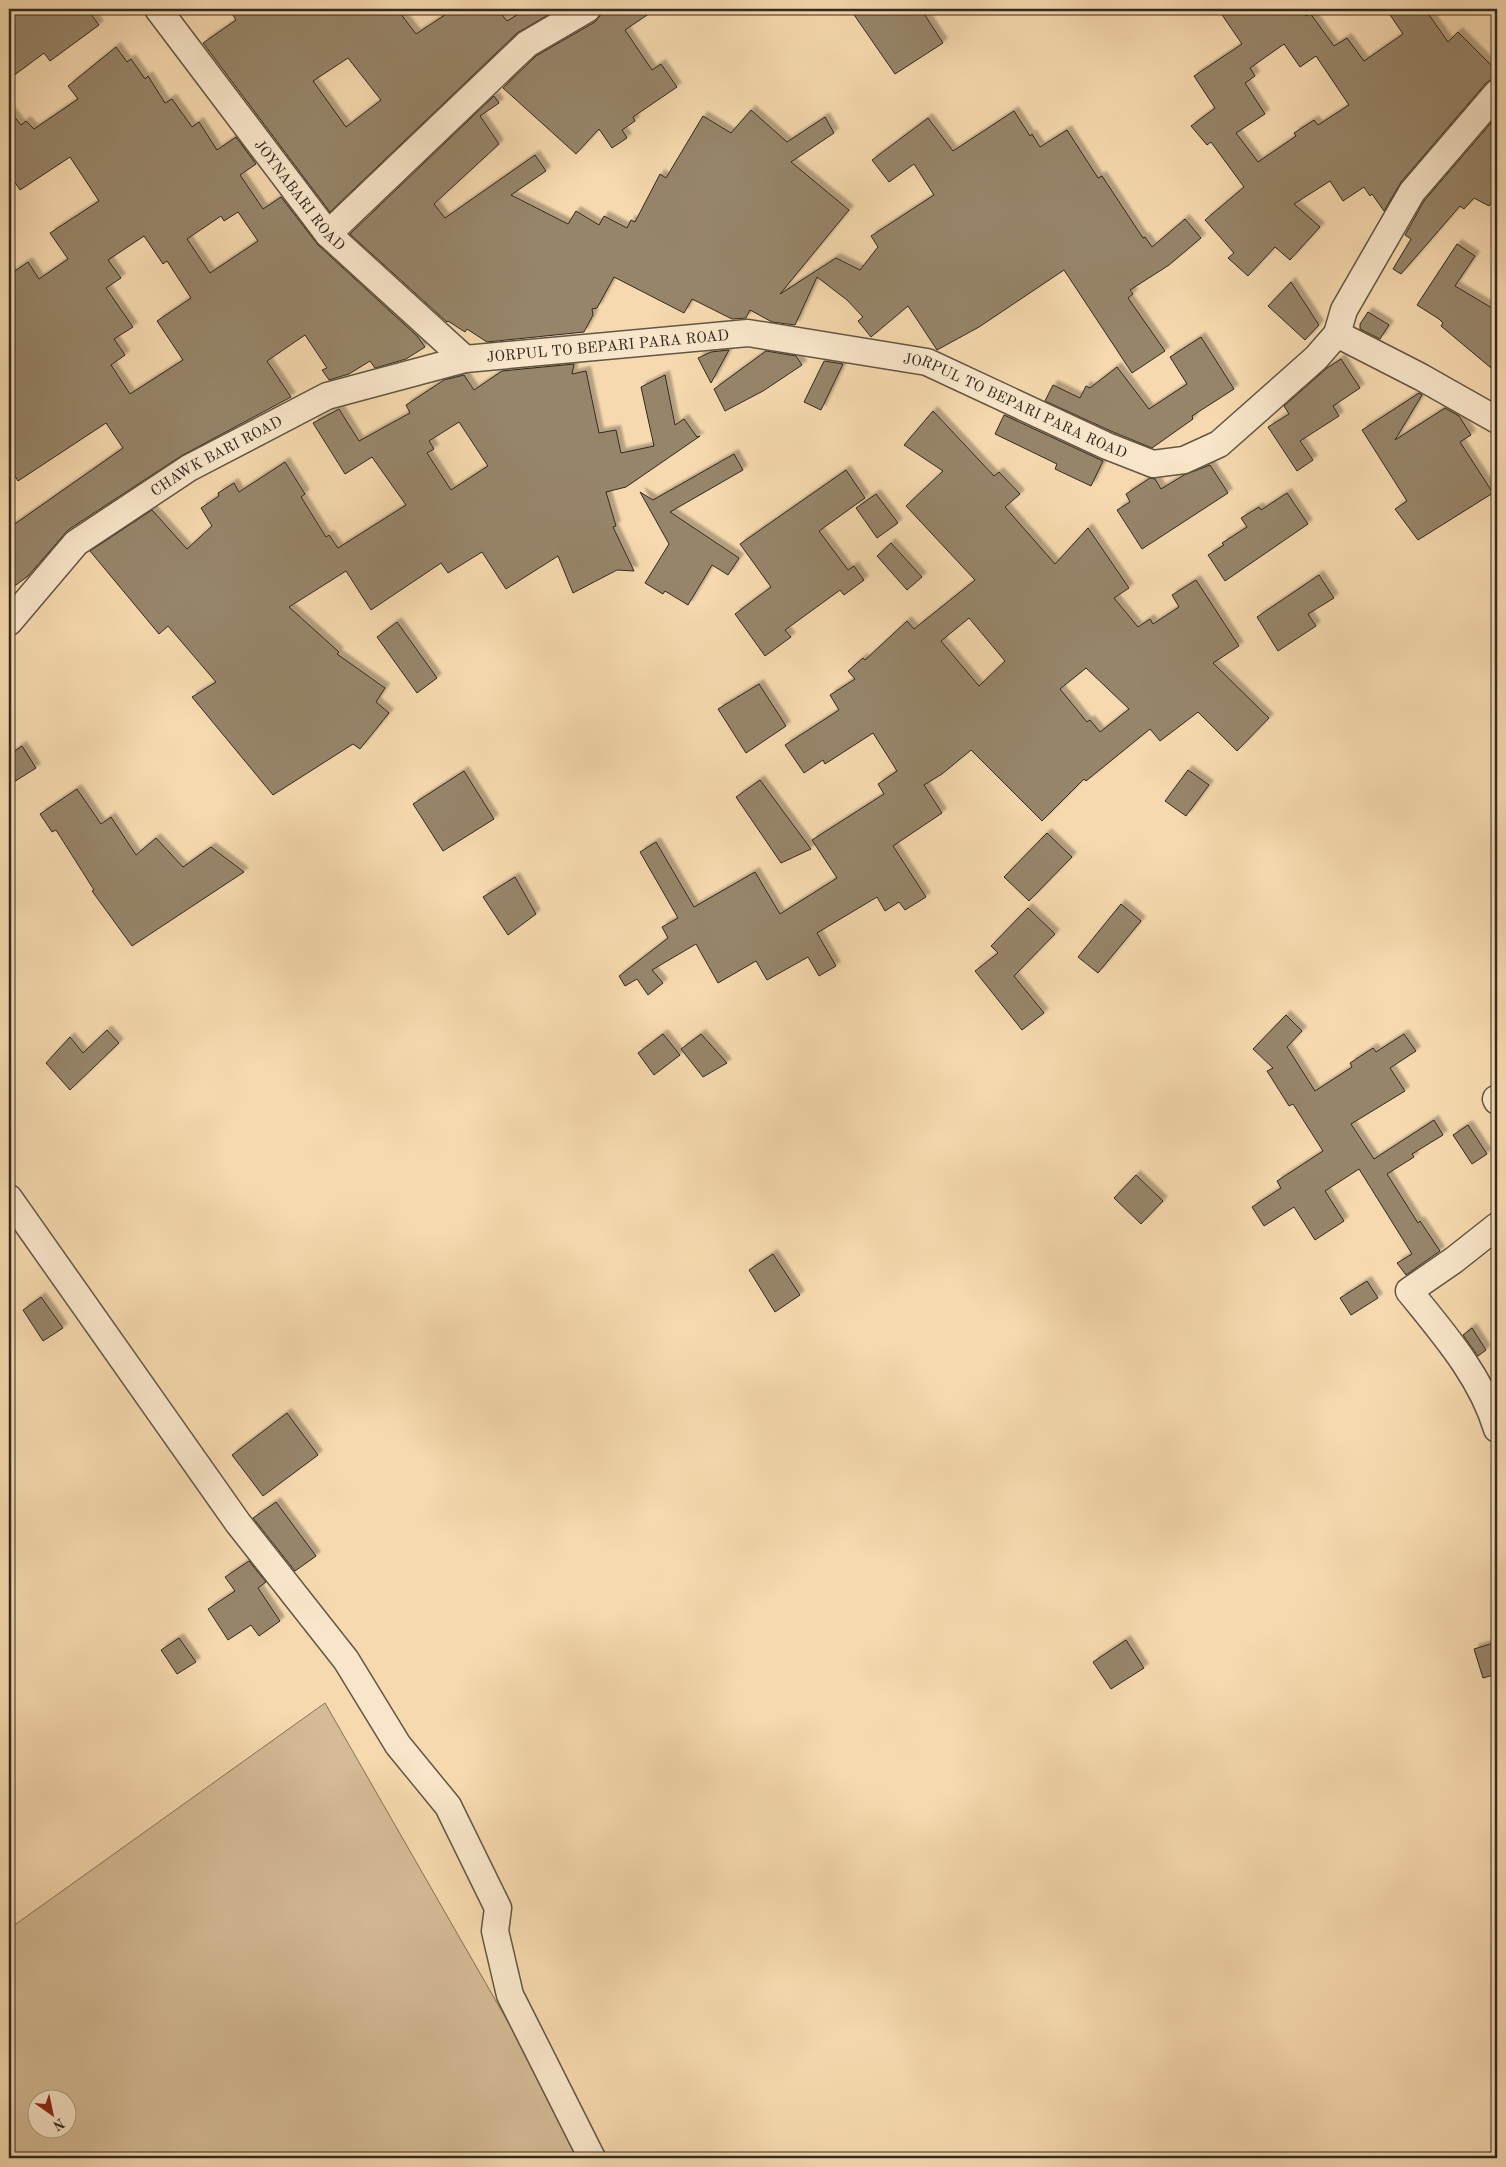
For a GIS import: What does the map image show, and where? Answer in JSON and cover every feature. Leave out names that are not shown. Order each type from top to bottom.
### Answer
[{"type":"street","name":"JOYNABARI ROAD","points":[[158,9],[328,234],[465,359]]},
{"type":"street","points":[[328,234],[527,44],[587,9]]},
{"type":"street","points":[[1497,94],[1412,192],[1344,310],[1337,334],[1497,420]]},
{"type":"street","name":"JORPUL TO BEPARI PARA ROAD","points":[[465,359],[748,333],[927,362],[1099,443],[1154,464],[1184,460],[1219,444],[1316,358],[1337,334]]},
{"type":"street","name":"CHAWK BARI ROAD","points":[[9,622],[76,543],[189,468],[328,396],[465,359]]},
{"type":"street","points":[[9,1198],[238,1523],[346,1660],[398,1745],[448,1806],[498,1908],[495,1931],[510,1995],[592,2158]]},
{"type":"street","points":[[1497,1226],[1454,1260],[1409,1291],[1464,1361],[1491,1407],[1497,1429]]},
{"type":"shaded area","points":[[325,1703],[586,2158],[9,2158],[9,1929]]},
{"type":"building","points":[[9,9],[87,9],[99,25],[50,61],[44,53],[9,79]]},
{"type":"building","points":[[229,9],[397,9],[416,34],[454,9],[497,9],[507,21],[527,9],[558,9],[517,33],[330,212],[203,43],[236,20]],"holes":[[[348,58],[381,100],[346,127],[313,81]]]},
{"type":"building","points":[[602,9],[656,9],[625,30],[652,70],[661,64],[677,87],[633,117],[635,121],[622,130],[627,138],[612,148],[599,129],[576,154],[503,88],[536,56],[595,22],[600,16]]},
{"type":"building","points":[[850,9],[921,9],[943,43],[895,74]]},
{"type":"building","points":[[1218,9],[1301,9],[1306,16],[1310,13],[1334,46],[1347,38],[1364,61],[1403,34],[1386,9],[1425,9],[1448,42],[1458,32],[1497,71],[1497,78],[1486,83],[1401,182],[1384,211],[1372,194],[1370,196],[1364,187],[1343,201],[1330,181],[1294,204],[1320,227],[1290,260],[1275,247],[1248,276],[1228,258],[1234,253],[1205,220],[1244,187],[1211,142],[1207,145],[1191,126],[1215,108],[1194,76],[1242,44]],"holes":[[[1284,44],[1300,67],[1316,56],[1349,105],[1318,125],[1314,120],[1294,133],[1296,136],[1258,162],[1236,133],[1265,114],[1245,83],[1255,76],[1250,68]]]},
{"type":"building","points":[[116,47],[127,62],[131,59],[145,79],[148,76],[165,103],[172,99],[192,127],[199,122],[217,150],[236,137],[256,164],[240,175],[263,209],[281,197],[318,245],[417,336],[425,347],[406,359],[375,368],[370,361],[349,374],[329,380],[322,370],[327,368],[305,335],[267,361],[291,397],[181,456],[68,530],[28,576],[9,590],[9,528],[123,448],[106,423],[18,481],[9,466],[9,275],[28,262],[39,279],[68,259],[50,233],[99,201],[70,157],[20,190],[9,173],[9,110],[21,125],[26,121],[34,129],[78,99],[68,86]],"holes":[[[238,212],[258,241],[210,273],[187,239],[221,216],[224,221]],[[144,236],[163,264],[167,261],[191,298],[157,321],[183,360],[130,394],[111,365],[125,355],[114,339],[133,327],[106,288],[121,278],[108,260]]]},
{"type":"building","points":[[494,96],[499,103],[480,116],[499,144],[434,204],[445,218],[535,155],[546,171],[511,195],[568,224],[576,211],[599,225],[604,216],[627,228],[631,220],[635,222],[660,174],[666,178],[703,116],[731,133],[751,110],[787,142],[825,117],[834,133],[791,162],[849,210],[780,294],[836,258],[860,270],[878,247],[871,236],[934,195],[914,164],[889,182],[872,160],[928,118],[953,151],[1014,111],[1030,136],[1032,134],[1040,147],[1067,130],[1098,178],[1102,176],[1143,238],[1145,237],[1152,247],[1185,219],[1201,238],[1169,265],[1130,290],[1133,294],[1128,298],[1165,351],[1132,373],[1064,270],[979,327],[937,350],[908,306],[871,337],[858,321],[863,317],[847,300],[817,277],[795,325],[772,322],[750,310],[746,318],[732,319],[692,299],[684,313],[614,277],[597,308],[592,309],[593,315],[584,332],[487,342],[467,329],[465,332],[447,322],[350,234]]},
{"type":"building","points":[[1497,116],[1497,193],[1489,206],[1474,198],[1464,209],[1460,206],[1401,274],[1393,269],[1411,239],[1405,235],[1424,201]]},
{"type":"building","points":[[1457,244],[1475,256],[1455,286],[1497,311],[1497,373],[1441,326],[1443,323],[1439,319],[1417,305]]},
{"type":"building","points":[[1291,282],[1319,325],[1305,340],[1268,306]]},
{"type":"building","points":[[1368,312],[1389,325],[1380,339],[1360,329],[1360,324]]},
{"type":"building","points":[[1201,337],[1234,389],[1192,416],[1193,419],[1152,448],[1045,401],[1053,385],[1080,398],[1086,386],[1090,388],[1117,367],[1149,409],[1187,384],[1170,357]]},
{"type":"building","points":[[729,350],[711,383],[698,358],[711,352]]},
{"type":"building","points":[[766,351],[796,356],[802,365],[763,391],[725,411],[714,389]]},
{"type":"building","points":[[1341,359],[1360,388],[1333,406],[1339,416],[1300,441],[1313,460],[1297,471],[1268,427],[1289,414],[1284,406],[1327,368]]},
{"type":"building","points":[[824,361],[843,364],[821,410],[804,402]]},
{"type":"building","points":[[574,364],[572,374],[586,371],[599,433],[616,430],[621,453],[654,446],[641,387],[665,375],[675,425],[684,419],[697,437],[700,436],[626,487],[606,492],[616,526],[613,527],[634,571],[617,570],[573,593],[558,556],[506,589],[482,552],[448,573],[441,563],[371,610],[346,571],[289,607],[339,652],[337,654],[385,688],[376,702],[389,713],[360,749],[353,744],[273,795],[192,697],[216,682],[168,626],[159,634],[90,551],[152,510],[187,549],[212,526],[201,508],[219,496],[218,493],[234,483],[239,492],[285,462],[305,494],[301,497],[326,537],[329,535],[338,548],[406,505],[372,457],[345,474],[313,423],[339,409],[359,441],[410,413],[406,405],[444,380],[464,375],[474,390],[502,371]],"holes":[[[459,422],[488,466],[451,490],[427,453],[434,449],[429,441]]]},
{"type":"building","points":[[1419,393],[1422,395],[1395,440],[1445,408],[1459,416],[1471,435],[1460,442],[1493,493],[1418,540],[1395,509],[1407,501],[1362,430]]},
{"type":"building","points":[[933,411],[994,476],[999,472],[1020,494],[1005,507],[1055,564],[1088,528],[1129,588],[1114,598],[1138,627],[1150,619],[1153,624],[1179,607],[1172,595],[1196,580],[1239,646],[1213,663],[1269,718],[1237,751],[1198,712],[1160,741],[1150,729],[1086,781],[1084,779],[1042,821],[971,750],[942,774],[924,785],[942,813],[893,846],[926,897],[905,910],[899,902],[885,911],[877,897],[817,933],[836,966],[819,976],[808,957],[767,980],[756,961],[718,983],[696,944],[652,970],[663,983],[648,995],[637,979],[625,986],[619,976],[668,938],[662,927],[678,918],[640,852],[656,842],[694,907],[755,872],[780,914],[837,878],[812,840],[884,794],[878,784],[897,771],[873,733],[825,764],[823,760],[804,773],[785,745],[839,710],[830,695],[855,679],[848,671],[863,658],[865,660],[907,621],[914,629],[975,580],[906,506],[943,471],[904,445]],"holes":[[[969,618],[1005,661],[979,686],[941,641]],[[1086,668],[1129,709],[1100,732],[1090,720],[1087,722],[1060,689]]]},
{"type":"building","points":[[1004,415],[1103,461],[1091,486],[1055,469],[1057,464],[995,434]]},
{"type":"building","points":[[734,454],[743,470],[670,512],[739,558],[728,575],[712,565],[688,605],[665,591],[663,594],[645,583],[669,544],[640,492],[653,500]]},
{"type":"building","points":[[1210,465],[1228,493],[1142,549],[1117,510],[1130,502],[1126,494],[1150,478],[1155,479],[1161,489],[1184,475]]},
{"type":"building","points":[[846,470],[865,498],[819,531],[848,570],[854,566],[864,580],[844,595],[840,590],[785,630],[791,637],[765,656],[735,614],[771,587],[740,544]]},
{"type":"building","points":[[1287,493],[1308,524],[1225,581],[1208,555],[1224,545],[1222,543],[1247,527],[1241,518],[1259,507],[1261,510]]},
{"type":"building","points":[[876,494],[898,523],[877,538],[856,508]]},
{"type":"building","points":[[891,543],[922,577],[907,590],[877,556]]},
{"type":"building","points":[[1319,575],[1334,598],[1308,614],[1316,626],[1278,651],[1257,617]]},
{"type":"building","points":[[397,622],[437,678],[417,693],[377,637]]},
{"type":"building","points":[[759,684],[786,726],[746,753],[718,709]]},
{"type":"building","points":[[22,746],[36,768],[9,785],[9,755]]},
{"type":"building","points":[[1188,770],[1209,785],[1186,816],[1165,801]]},
{"type":"building","points":[[464,771],[494,819],[443,851],[413,804]]},
{"type":"building","points":[[760,780],[811,849],[781,863],[736,797]]},
{"type":"building","points":[[77,789],[101,824],[111,817],[136,855],[156,838],[183,867],[211,847],[244,872],[132,946],[92,891],[94,890],[56,830],[52,832],[40,814]]},
{"type":"building","points":[[1047,833],[1072,857],[1029,901],[1004,877]]},
{"type":"building","points":[[515,877],[536,914],[508,935],[483,897]]},
{"type":"building","points":[[1121,904],[1141,921],[1098,973],[1078,957]]},
{"type":"building","points":[[1028,908],[1055,934],[1014,976],[1044,1013],[1022,1030],[975,971],[998,953],[991,946]]},
{"type":"building","points":[[1286,1015],[1302,1031],[1287,1047],[1315,1091],[1352,1067],[1350,1063],[1373,1048],[1376,1052],[1404,1034],[1416,1051],[1390,1068],[1405,1091],[1351,1124],[1374,1159],[1434,1120],[1443,1135],[1412,1154],[1414,1157],[1387,1174],[1418,1223],[1420,1221],[1440,1251],[1406,1275],[1397,1263],[1412,1254],[1359,1169],[1325,1191],[1344,1221],[1315,1240],[1294,1207],[1264,1226],[1252,1207],[1281,1188],[1277,1181],[1323,1151],[1293,1104],[1289,1106],[1267,1071],[1273,1068],[1253,1049]]},
{"type":"building","points":[[107,1030],[119,1043],[70,1090],[46,1063],[70,1037],[83,1053]]},
{"type":"building","points":[[663,1034],[680,1055],[654,1075],[638,1053]]},
{"type":"building","points":[[701,1034],[727,1063],[703,1077],[681,1049]]},
{"type":"building","points":[[1468,1125],[1487,1154],[1472,1164],[1453,1135]]},
{"type":"building","points":[[1136,1175],[1163,1201],[1141,1224],[1114,1198]]},
{"type":"building","points":[[773,1254],[800,1295],[775,1312],[749,1270]]},
{"type":"building","points":[[1367,1281],[1378,1298],[1351,1315],[1340,1298]]},
{"type":"building","points":[[41,1297],[63,1328],[43,1341],[23,1310]]},
{"type":"building","points":[[1472,1328],[1486,1350],[1478,1356],[1463,1335]]},
{"type":"building","points":[[287,1413],[318,1455],[263,1496],[232,1455]]},
{"type":"building","points":[[276,1502],[316,1556],[295,1571],[253,1518]]},
{"type":"building","points":[[249,1561],[266,1582],[258,1588],[280,1621],[259,1636],[251,1625],[228,1640],[208,1609],[235,1591],[225,1577]]},
{"type":"building","points":[[179,1638],[196,1662],[177,1674],[161,1650]]},
{"type":"building","points":[[1126,1640],[1144,1668],[1111,1689],[1093,1662]]},
{"type":"building","points":[[1497,1642],[1497,1674],[1483,1678],[1474,1649]]}]
